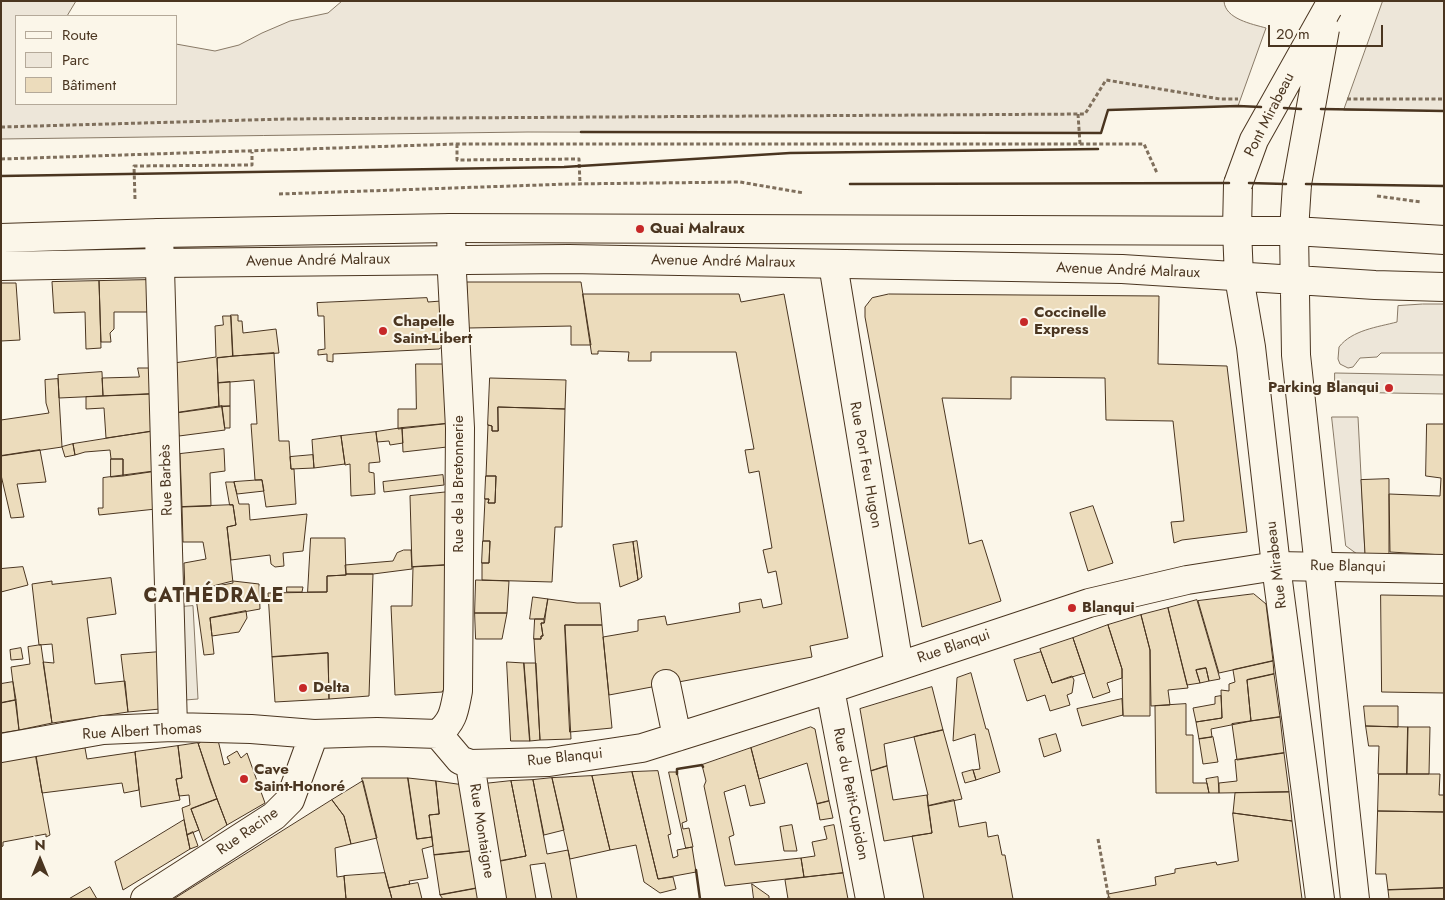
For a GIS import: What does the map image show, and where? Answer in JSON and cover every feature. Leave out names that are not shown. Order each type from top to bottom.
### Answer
[{"type":"main road","name":"Pont Mirabeau","points":[[1237,230],[1238,184],[1254,140],[1329,5]]},
{"type":"main road","name":"Pont Mirabeau","points":[[1294,231],[1297,184],[1329,5]]},
{"type":"main road","name":"Avenue André Malraux","points":[[1,238],[451,228],[1237,230],[1294,231],[1444,240]]},
{"type":"main road","name":"Rue de la Bretonnerie","points":[[438,734],[448,725],[453,717],[458,691],[460,428],[451,228]]},
{"type":"main road","name":"Rue Mirabeau","points":[[1237,230],[1239,277],[1250,347],[1276,566],[1320,899]]},
{"type":"main road","points":[[1294,231],[1296,355],[1355,899]]},
{"type":"main road","name":"Rue Barbès","points":[[159,233],[173,727]]},
{"type":"main road","name":"Avenue André Malraux","points":[[1,266],[569,259],[1122,269],[1374,285],[1444,287]]},
{"type":"main road","name":"Rue Port Feu Hugon","points":[[833,264],[899,666]]},
{"type":"main road","name":"Rue Blanqui","points":[[470,764],[549,762],[642,748],[830,689],[1089,602],[1187,580],[1276,566],[1444,569]]},
{"type":"main road","points":[[666,684],[677,738]]},
{"type":"main road","name":"Rue du Petit-Cupidon","points":[[830,689],[870,899]]},
{"type":"main road","name":"Rue Albert Thomas","points":[[1,748],[103,730],[173,727],[251,729],[314,734],[377,732],[438,734]]},
{"type":"main road","name":"Rue Racine","points":[[146,899],[274,816],[290,800],[314,734]]},
{"type":"main road","points":[[438,734],[460,760],[470,764]]},
{"type":"main road","name":"Rue Montaigne","points":[[470,764],[492,899]]},
{"type":"path","points":[[1,127],[295,119],[1085,114],[1106,80],[1220,99],[1240,99]]},
{"type":"path","points":[[1347,99],[1444,99]]},
{"type":"path","points":[[1078,114],[1080,144]]},
{"type":"path","points":[[457,144],[457,160],[579,159],[580,184]]},
{"type":"path","points":[[1,159],[457,144],[1144,144],[1157,173]]},
{"type":"path","points":[[135,199],[134,166],[252,165],[252,152]]},
{"type":"path","points":[[1377,196],[1425,203]]},
{"type":"path","points":[[1098,839],[1109,899]]},
{"type":"green space","points":[[1,1],[76,1],[68,15],[15,15],[15,105],[178,105],[178,44],[215,51],[239,45],[290,21],[328,13],[342,1],[1224,1],[1229,12],[1240,20],[1266,28],[1238,106],[1108,110],[1101,133],[527,132],[1,139]]},
{"type":"green space","points":[[1383,1],[1444,1],[1444,111],[1344,110]]},
{"type":"green space","points":[[1444,304],[1444,353],[1381,353],[1377,357],[1360,358],[1353,367],[1348,368],[1340,364],[1338,359],[1339,347],[1344,341],[1366,330],[1397,322],[1398,306]]},
{"type":"green space","points":[[1332,417],[1358,417],[1365,554],[1357,554],[1346,546]]},
{"type":"shaded area","name":"Parking Blanqui","points":[[1335,373],[1444,375],[1444,394],[1335,392]]},
{"type":"shaded area","points":[[193,606],[198,699],[185,700],[180,607]]},
{"type":"building","points":[[148,280],[150,312],[114,312],[114,329],[110,333],[111,342],[101,342],[99,281]]},
{"type":"building","points":[[99,281],[101,348],[86,349],[85,312],[54,313],[52,282]]},
{"type":"building","points":[[467,282],[581,282],[591,345],[571,345],[571,326],[469,328]]},
{"type":"building","points":[[1,283],[16,283],[20,340],[1,341]]},
{"type":"building","points":[[583,294],[739,294],[741,302],[784,294],[848,638],[810,646],[812,657],[609,695],[603,637],[638,631],[638,620],[665,616],[667,625],[740,612],[739,603],[761,599],[763,608],[782,604],[776,571],[768,573],[763,550],[772,548],[759,471],[749,473],[745,450],[754,449],[736,352],[651,352],[651,361],[628,361],[629,352],[598,351],[598,354],[592,354]]},
{"type":"building","points":[[889,294],[1159,296],[1158,364],[1227,366],[1247,532],[1182,540],[1174,543],[1171,522],[1184,521],[1173,421],[1106,420],[1105,378],[1011,377],[1011,399],[942,398],[969,544],[982,540],[1001,601],[922,627],[865,317],[865,307],[872,298]]},
{"type":"building","name":"Chapelle Saint-Libert","points":[[427,298],[428,302],[441,301],[442,347],[439,349],[333,354],[333,362],[327,361],[327,354],[318,355],[318,350],[325,349],[324,316],[318,316],[317,303]]},
{"type":"building","points":[[231,315],[238,315],[238,321],[242,321],[243,333],[276,329],[279,353],[233,356]]},
{"type":"building","points":[[223,316],[231,316],[233,356],[217,358],[219,407],[176,413],[174,363],[216,357],[215,326],[223,325]]},
{"type":"building","points":[[274,353],[279,441],[289,441],[291,469],[294,469],[296,504],[266,507],[262,480],[255,480],[251,424],[257,424],[254,380],[218,383],[217,358]]},
{"type":"building","points":[[416,364],[451,364],[452,423],[398,429],[398,409],[416,409]]},
{"type":"building","points":[[138,368],[151,368],[152,394],[103,396],[102,378],[139,377]]},
{"type":"building","points":[[102,372],[103,396],[59,398],[58,375]]},
{"type":"building","points":[[490,378],[566,380],[565,409],[498,407],[498,431],[492,431],[492,426],[488,425]]},
{"type":"building","points":[[58,379],[62,447],[1,456],[1,420],[49,413],[46,403],[45,380]]},
{"type":"building","points":[[230,382],[230,406],[219,407],[218,383]]},
{"type":"building","points":[[152,394],[154,431],[106,438],[104,408],[86,409],[86,397]]},
{"type":"building","points":[[222,406],[225,430],[179,436],[176,413]]},
{"type":"building","points":[[222,406],[230,406],[230,428],[225,428]]},
{"type":"building","points":[[498,407],[565,409],[562,527],[555,527],[552,582],[482,580],[482,563],[489,563],[490,541],[483,541],[485,499],[489,499],[488,503],[495,503],[496,476],[486,476],[488,425],[492,426],[492,431],[498,431]]},
{"type":"building","points":[[452,423],[446,426],[447,447],[403,452],[402,428]]},
{"type":"building","points":[[1427,424],[1444,424],[1444,555],[1390,552],[1389,494],[1440,496],[1441,478],[1426,476]]},
{"type":"building","points":[[402,428],[403,443],[390,445],[389,441],[377,442],[376,432]]},
{"type":"building","points":[[154,431],[157,471],[123,476],[123,459],[111,459],[110,450],[85,452],[75,455],[73,444]]},
{"type":"building","points":[[376,432],[380,462],[369,463],[369,472],[374,473],[375,494],[351,496],[350,464],[345,465],[341,436]]},
{"type":"building","points":[[341,436],[345,464],[314,468],[312,440]]},
{"type":"building","points":[[73,444],[75,455],[65,457],[62,447]]},
{"type":"building","points":[[224,449],[225,471],[210,473],[211,506],[182,507],[180,454]]},
{"type":"building","points":[[40,450],[46,482],[17,484],[24,517],[11,518],[1,475],[1,456]]},
{"type":"building","points":[[313,455],[314,468],[291,469],[290,457]]},
{"type":"building","points":[[111,459],[123,459],[123,476],[111,477]]},
{"type":"building","points":[[157,471],[156,509],[99,515],[98,508],[103,508],[103,478]]},
{"type":"building","points":[[443,475],[444,485],[384,492],[383,482]]},
{"type":"building","points":[[486,476],[496,476],[495,503],[488,503],[489,499],[485,499]]},
{"type":"building","points":[[1389,479],[1389,555],[1365,554],[1361,480]]},
{"type":"building","points":[[262,480],[264,491],[237,494],[234,482]]},
{"type":"building","points":[[226,482],[234,482],[239,504],[249,504],[250,520],[307,514],[303,551],[283,553],[284,566],[275,567],[271,564],[270,555],[231,560],[227,527],[236,525],[233,505],[230,505]]},
{"type":"building","points":[[449,492],[447,565],[412,567],[410,496]]},
{"type":"building","points":[[233,505],[236,525],[227,527],[233,583],[185,592],[184,563],[206,559],[203,542],[183,542],[182,507]]},
{"type":"building","points":[[1093,506],[1113,563],[1088,571],[1070,513]]},
{"type":"building","points":[[311,538],[345,538],[346,575],[327,576],[327,592],[308,592]]},
{"type":"building","points":[[483,541],[490,541],[489,563],[482,563]]},
{"type":"building","points":[[637,541],[642,577],[638,580],[633,542]]},
{"type":"building","points":[[633,542],[638,580],[620,587],[613,545]]},
{"type":"building","points":[[411,550],[412,569],[373,574],[346,574],[345,565],[393,561],[397,553]]},
{"type":"building","points":[[447,565],[444,689],[442,692],[395,695],[391,606],[412,606],[413,567]]},
{"type":"building","points":[[23,567],[28,585],[1,592],[1,569]]},
{"type":"building","points":[[373,574],[369,696],[329,699],[328,653],[272,657],[268,593],[327,592],[327,576]]},
{"type":"building","points":[[111,578],[116,614],[87,618],[95,684],[125,681],[128,712],[52,723],[43,662],[54,663],[52,644],[39,645],[32,584],[52,581],[52,584]]},
{"type":"building","points":[[476,580],[509,581],[507,613],[475,613]]},
{"type":"building","points":[[233,581],[259,584],[260,609],[210,618],[214,654],[204,655],[195,591]]},
{"type":"building","points":[[287,587],[303,587],[302,592],[287,592]]},
{"type":"building","points":[[1254,594],[1266,604],[1273,661],[1219,673],[1198,601]]},
{"type":"building","points":[[1381,595],[1444,596],[1444,693],[1382,692]]},
{"type":"building","points":[[533,597],[548,599],[544,619],[530,619]]},
{"type":"building","points":[[548,599],[577,603],[600,603],[602,625],[565,625],[571,739],[540,740],[534,639],[541,639],[541,636],[543,636],[541,623],[544,623]]},
{"type":"building","points":[[1197,600],[1220,679],[1209,681],[1206,668],[1196,670],[1200,683],[1187,685],[1168,608]]},
{"type":"building","points":[[1168,608],[1188,688],[1168,690],[1170,705],[1151,706],[1150,650],[1141,615]]},
{"type":"building","points":[[246,611],[247,618],[239,632],[212,636],[210,618]]},
{"type":"building","points":[[475,613],[507,613],[502,639],[476,639]]},
{"type":"building","points":[[1141,615],[1150,650],[1150,716],[1123,716],[1122,669],[1108,625]]},
{"type":"building","points":[[535,619],[544,619],[544,623],[541,623],[543,636],[541,636],[541,639],[534,639]]},
{"type":"building","points":[[565,625],[602,625],[612,728],[570,732]]},
{"type":"building","points":[[1108,625],[1122,669],[1122,678],[1107,683],[1110,692],[1093,698],[1073,638]]},
{"type":"building","points":[[1073,638],[1085,673],[1052,683],[1040,649]]},
{"type":"building","points":[[41,645],[52,723],[19,730],[11,667],[30,664],[28,647]]},
{"type":"building","points":[[21,648],[23,659],[11,660],[10,650]]},
{"type":"building","points":[[160,652],[160,709],[128,712],[121,655]]},
{"type":"building","points":[[1041,652],[1052,683],[1072,676],[1074,680],[1072,693],[1067,695],[1070,705],[1050,711],[1045,695],[1027,701],[1014,660]]},
{"type":"building","points":[[328,653],[329,699],[275,702],[272,657]]},
{"type":"building","points":[[1273,661],[1274,674],[1247,680],[1251,721],[1211,729],[1212,737],[1199,739],[1196,722],[1222,718],[1221,690],[1229,691],[1229,684],[1235,682],[1233,670]]},
{"type":"building","points":[[507,662],[524,663],[530,741],[511,741]]},
{"type":"building","points":[[524,663],[536,663],[540,740],[530,741]]},
{"type":"building","points":[[1206,668],[1209,681],[1200,683],[1196,670]]},
{"type":"building","points":[[971,673],[1000,772],[976,780],[973,770],[980,769],[975,734],[953,741],[957,678]]},
{"type":"building","points":[[1274,674],[1280,717],[1251,721],[1247,680]]},
{"type":"building","points":[[13,682],[16,700],[1,703],[1,684]]},
{"type":"building","points":[[932,687],[943,730],[884,744],[887,766],[871,771],[860,709]]},
{"type":"building","points":[[1221,696],[1222,718],[1196,722],[1193,708],[1215,704],[1215,697]]},
{"type":"building","points":[[1122,699],[1123,715],[1082,726],[1077,709]]},
{"type":"building","points":[[16,700],[19,730],[1,733],[1,703]]},
{"type":"building","points":[[1186,704],[1186,735],[1193,735],[1193,783],[1207,783],[1209,793],[1156,793],[1155,706]]},
{"type":"building","points":[[1364,706],[1398,706],[1398,727],[1366,726]]},
{"type":"building","points":[[1280,717],[1284,753],[1237,760],[1232,724]]},
{"type":"building","points":[[1366,726],[1408,727],[1407,774],[1378,774],[1379,746],[1369,746]]},
{"type":"building","points":[[811,727],[815,729],[829,801],[817,804],[807,763],[759,779],[751,748]]},
{"type":"building","points":[[1408,727],[1430,727],[1429,774],[1407,774]]},
{"type":"building","points":[[943,730],[962,799],[928,806],[928,795],[914,737]]},
{"type":"building","points":[[1056,734],[1061,751],[1044,757],[1039,739]]},
{"type":"building","points":[[217,736],[224,765],[230,763],[227,757],[237,751],[241,758],[247,753],[265,803],[227,825],[198,743],[200,743],[199,737]]},
{"type":"building","points":[[1213,737],[1218,762],[1203,764],[1199,739]]},
{"type":"building","points":[[198,743],[217,799],[191,809],[199,830],[187,835],[182,808],[190,805],[189,795],[179,796],[176,779],[182,778],[178,746]]},
{"type":"building","points":[[178,746],[182,778],[176,779],[180,800],[141,807],[135,752]]},
{"type":"building","points":[[85,748],[87,759],[135,752],[139,790],[124,793],[122,783],[42,793],[36,755]]},
{"type":"building","points":[[751,748],[765,803],[750,806],[745,785],[724,792],[734,835],[729,837],[735,865],[801,858],[804,877],[725,886],[704,786],[706,781],[702,765]]},
{"type":"building","points":[[35,753],[50,835],[46,837],[46,834],[3,842],[1,847],[1,759]]},
{"type":"building","points":[[1284,753],[1289,792],[1219,793],[1219,783],[1237,781],[1235,760]]},
{"type":"building","points":[[887,766],[893,800],[927,795],[932,833],[884,841],[871,771]]},
{"type":"building","points":[[973,770],[976,780],[965,783],[962,773]]},
{"type":"building","points":[[658,771],[671,834],[668,835],[673,858],[678,856],[677,850],[692,847],[696,872],[658,879],[632,772]]},
{"type":"building","points":[[632,772],[658,879],[673,877],[676,889],[660,893],[644,882],[636,845],[610,850],[592,776]]},
{"type":"building","points":[[669,772],[677,772],[687,821],[682,823],[683,829],[689,828],[693,847],[686,848]]},
{"type":"building","points":[[1379,774],[1440,774],[1439,795],[1444,795],[1444,812],[1378,811]]},
{"type":"building","points":[[592,776],[610,850],[570,859],[552,778]]},
{"type":"building","points":[[1218,777],[1219,793],[1209,793],[1206,779]]},
{"type":"building","points":[[362,778],[408,778],[417,839],[432,837],[433,846],[422,849],[428,878],[409,881],[410,884],[389,888]]},
{"type":"building","points":[[408,778],[436,781],[439,814],[429,815],[432,837],[417,839]]},
{"type":"building","points":[[552,778],[564,830],[544,835],[533,780]]},
{"type":"building","points":[[533,780],[547,854],[568,850],[577,899],[552,899],[545,863],[530,865],[536,899],[505,899],[498,861],[526,856],[511,781]]},
{"type":"building","points":[[363,781],[377,838],[351,844],[344,816],[332,800]]},
{"type":"building","points":[[436,781],[464,785],[472,851],[434,855],[429,815],[439,814]]},
{"type":"building","points":[[511,781],[526,856],[496,862],[483,784]]},
{"type":"building","points":[[1289,792],[1292,821],[1233,813],[1235,793]]},
{"type":"building","points":[[217,799],[227,825],[203,841],[191,809]]},
{"type":"building","points":[[332,800],[344,816],[351,844],[335,848],[337,877],[344,876],[346,899],[174,899]]},
{"type":"building","points":[[954,800],[959,827],[986,822],[988,837],[998,835],[1002,855],[1005,855],[1013,899],[924,899],[912,836],[932,833],[928,806]]},
{"type":"building","points":[[829,801],[833,818],[820,820],[817,804]]},
{"type":"building","points":[[1378,811],[1444,812],[1444,888],[1388,890],[1386,874],[1376,874]]},
{"type":"building","points":[[1233,813],[1292,821],[1302,899],[1109,899],[1108,894],[1156,885],[1155,877],[1175,873],[1175,869],[1216,862],[1217,865],[1238,861]]},
{"type":"building","points":[[184,820],[190,849],[123,890],[115,862]]},
{"type":"building","points":[[792,825],[797,851],[784,851],[780,827]]},
{"type":"building","points":[[834,825],[843,873],[804,877],[801,858],[815,856],[812,842],[827,839],[824,827]]},
{"type":"building","points":[[193,832],[198,846],[190,849],[187,835]]},
{"type":"building","points":[[472,851],[478,888],[440,895],[434,855]]},
{"type":"building","points":[[385,873],[392,899],[346,899],[344,876]]},
{"type":"building","points":[[843,873],[848,899],[788,899],[785,880]]},
{"type":"building","points":[[418,883],[422,899],[392,899],[389,888]]},
{"type":"building","points":[[752,884],[769,896],[769,899],[754,899]]},
{"type":"building","points":[[90,887],[97,899],[69,899]]},
{"type":"building","points":[[478,888],[480,899],[443,899],[440,895]]},
{"type":"building","points":[[1444,888],[1444,899],[1389,899],[1388,890]]},
{"type":"wall","points":[[581,132],[1101,133],[1108,110],[1261,107]]},
{"type":"wall","points":[[1284,108],[1301,109]]},
{"type":"wall","points":[[1321,109],[1444,111]]},
{"type":"wall","points":[[1,176],[564,167],[790,153],[1098,149]]},
{"type":"wall","points":[[850,184],[1229,183]]},
{"type":"wall","points":[[1249,183],[1286,184]]},
{"type":"wall","points":[[1306,184],[1444,186]]},
{"type":"wall","points":[[677,774],[677,769],[702,765],[703,767]]},
{"type":"wall","points":[[696,870],[700,899]]},
{"type":"place","name":"Quai Malraux","points":[[640,229]]},
{"type":"place","name":"Coccinelle Express","points":[[1024,322]]},
{"type":"place","name":"Chapelle Saint-Libert","points":[[383,331]]},
{"type":"place","name":"Parking Blanqui","points":[[1389,388]]},
{"type":"place","name":"Blanqui","points":[[1072,608]]},
{"type":"place","name":"Delta","points":[[303,688]]},
{"type":"place","name":"Cave Saint-Honoré","points":[[244,779]]},
{"type":"district","name":"CATHÉDRALE","points":[[214,597]]}]
